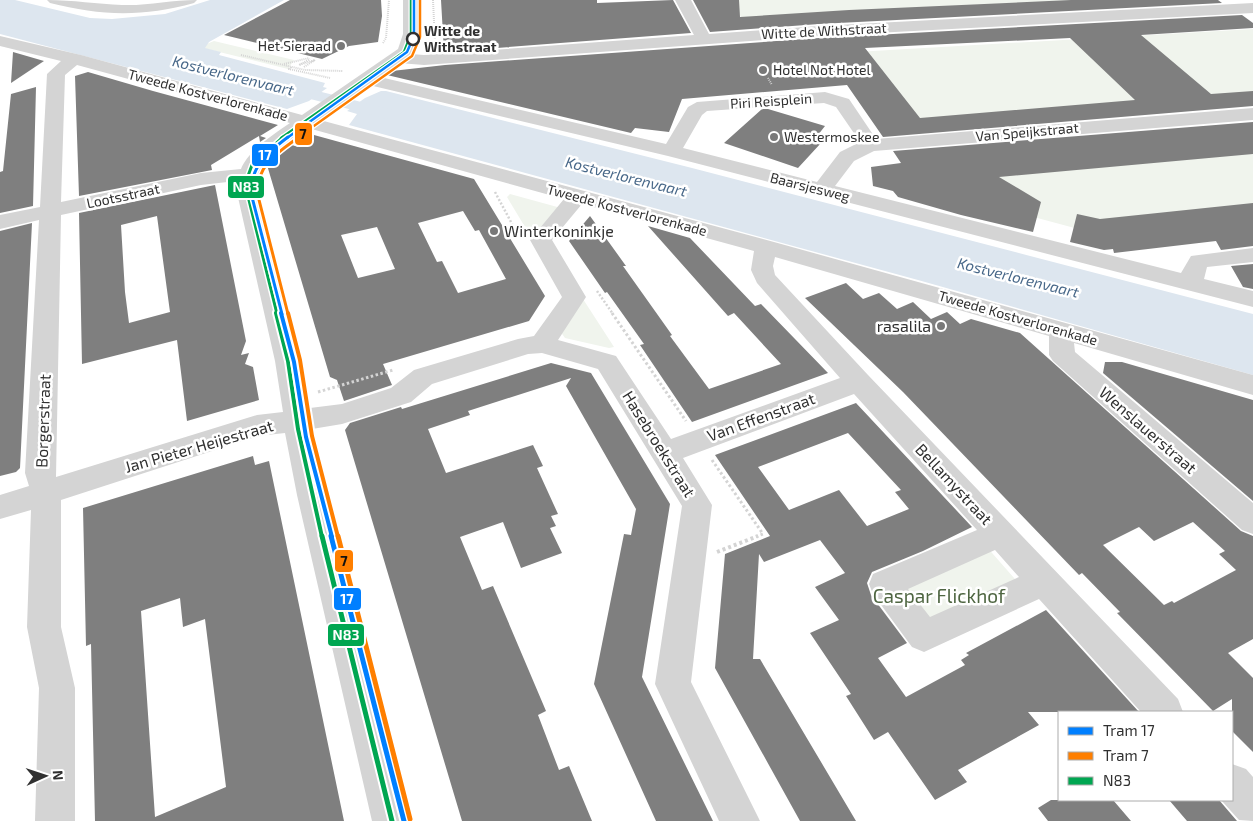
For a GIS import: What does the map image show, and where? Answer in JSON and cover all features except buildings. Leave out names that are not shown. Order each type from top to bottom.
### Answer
[{"type":"street","points":[[55,0],[93,9],[116,11],[154,8],[189,0]]},
{"type":"street","points":[[396,58],[392,50],[399,38],[401,0]]},
{"type":"street","points":[[392,821],[312,495],[287,357],[246,191],[247,174],[263,153],[354,84],[404,52],[409,43],[411,0]]},
{"type":"street","points":[[396,58],[416,52],[423,44],[424,0]]},
{"type":"street","points":[[683,0],[704,39]]},
{"type":"street","name":"Witte de Withstraat","points":[[396,58],[440,59],[819,31],[1253,8]]},
{"type":"street","name":"Tweede Kostverlorenkade","points":[[0,41],[75,59],[306,121],[484,172],[766,247],[1253,385]]},
{"type":"street","name":"Borgerstraat","points":[[55,821],[57,688],[44,627],[46,493],[40,473],[56,74],[62,67],[75,59]]},
{"type":"street","name":"Baarsjesweg","points":[[354,84],[672,151],[1253,299]]},
{"type":"street","name":"Piri Reisplein","points":[[672,151],[695,111],[703,106],[825,97],[843,103],[871,145]]},
{"type":"street","name":"Van Speijkstraat","points":[[822,190],[844,158],[856,149],[871,145],[1253,114]]},
{"type":"street","name":"Lootsstraat","points":[[0,222],[209,178],[247,174]]},
{"type":"street","points":[[542,344],[574,297],[541,240],[577,196]]},
{"type":"street","name":"Bellamystraat","points":[[766,247],[761,264],[761,271],[765,278],[1164,711]]},
{"type":"street","points":[[1191,284],[1193,272],[1198,262],[1253,254]]},
{"type":"street","name":"Wenslauerstraat","points":[[1061,330],[1062,355],[1253,521]]},
{"type":"street","name":"Jan Pieter Heijestraat","points":[[0,507],[257,426],[296,409],[334,416],[401,395],[423,377],[527,345],[542,344]]},
{"type":"street","name":"Hasebroekstraat","points":[[542,344],[607,362],[697,505],[673,684],[740,821]]},
{"type":"street","name":"Van Effenstraat","points":[[664,452],[859,382]]},
{"type":"street","points":[[1000,534],[885,584],[924,636],[1043,581]]},
{"type":"street","points":[[1233,784],[1253,806]]},
{"type":"path","points":[[381,46],[386,38],[389,0]]},
{"type":"path","points":[[241,54],[305,70],[341,70],[354,84]]},
{"type":"path","points":[[283,65],[310,58],[299,65],[315,60],[304,67],[318,70]]},
{"type":"path","points":[[291,67],[289,69],[330,78]]},
{"type":"path","points":[[484,172],[522,244],[541,240]]},
{"type":"path","points":[[296,409],[390,370],[423,377]]},
{"type":"green space","points":[[732,0],[1118,0],[742,19]]},
{"type":"green space","points":[[1253,29],[1253,95],[911,125],[849,76],[441,76]]},
{"type":"green space","points":[[214,41],[294,60],[288,69],[199,47]]},
{"type":"green space","points":[[1253,140],[1253,220],[1108,237],[881,176]]},
{"type":"green space","points":[[510,194],[561,208],[540,231],[525,227],[507,197]]},
{"type":"green space","points":[[583,299],[614,347],[609,348],[565,338],[560,331]]},
{"type":"green space","name":"Caspar Flickhof","points":[[978,537],[1028,594],[925,643],[879,581]]},
{"type":"water","points":[[0,0],[15,0],[90,18],[112,19],[165,14],[210,0],[284,0],[209,42],[205,48],[221,52],[219,55],[325,83],[323,87],[327,88],[309,101],[287,109],[0,34]]},
{"type":"water","points":[[381,91],[692,168],[1253,314],[1253,375],[918,280],[349,125],[357,114],[347,111],[365,98]]},
{"type":"waterway","name":"Kostverlorenvaart","points":[[282,87],[387,114]]},
{"type":"tram line","name":"17","points":[[404,821],[306,437],[294,362],[252,197],[251,184],[254,172],[260,161],[269,151],[407,52],[414,36],[414,0]]},
{"type":"tram line","name":"7","points":[[410,819],[312,436],[300,360],[258,196],[257,184],[265,164],[273,156],[412,56],[420,37],[420,0]]},
{"type":"transit line","name":"N83","points":[[392,821],[312,495],[298,429],[288,361],[245,184],[252,165],[273,144],[404,52],[411,34],[411,0]]},
{"type":"place","name":"Witte de Withstraat","points":[[413,39]]},
{"type":"place","name":"Het Sieraad","points":[[341,46]]},
{"type":"place","name":"Hotel Not Hotel","points":[[763,70]]},
{"type":"place","name":"Westermoskee","points":[[774,137]]},
{"type":"place","name":"Winterkoninkje","points":[[494,231]]},
{"type":"place","name":"rasalila","points":[[941,326]]}]
